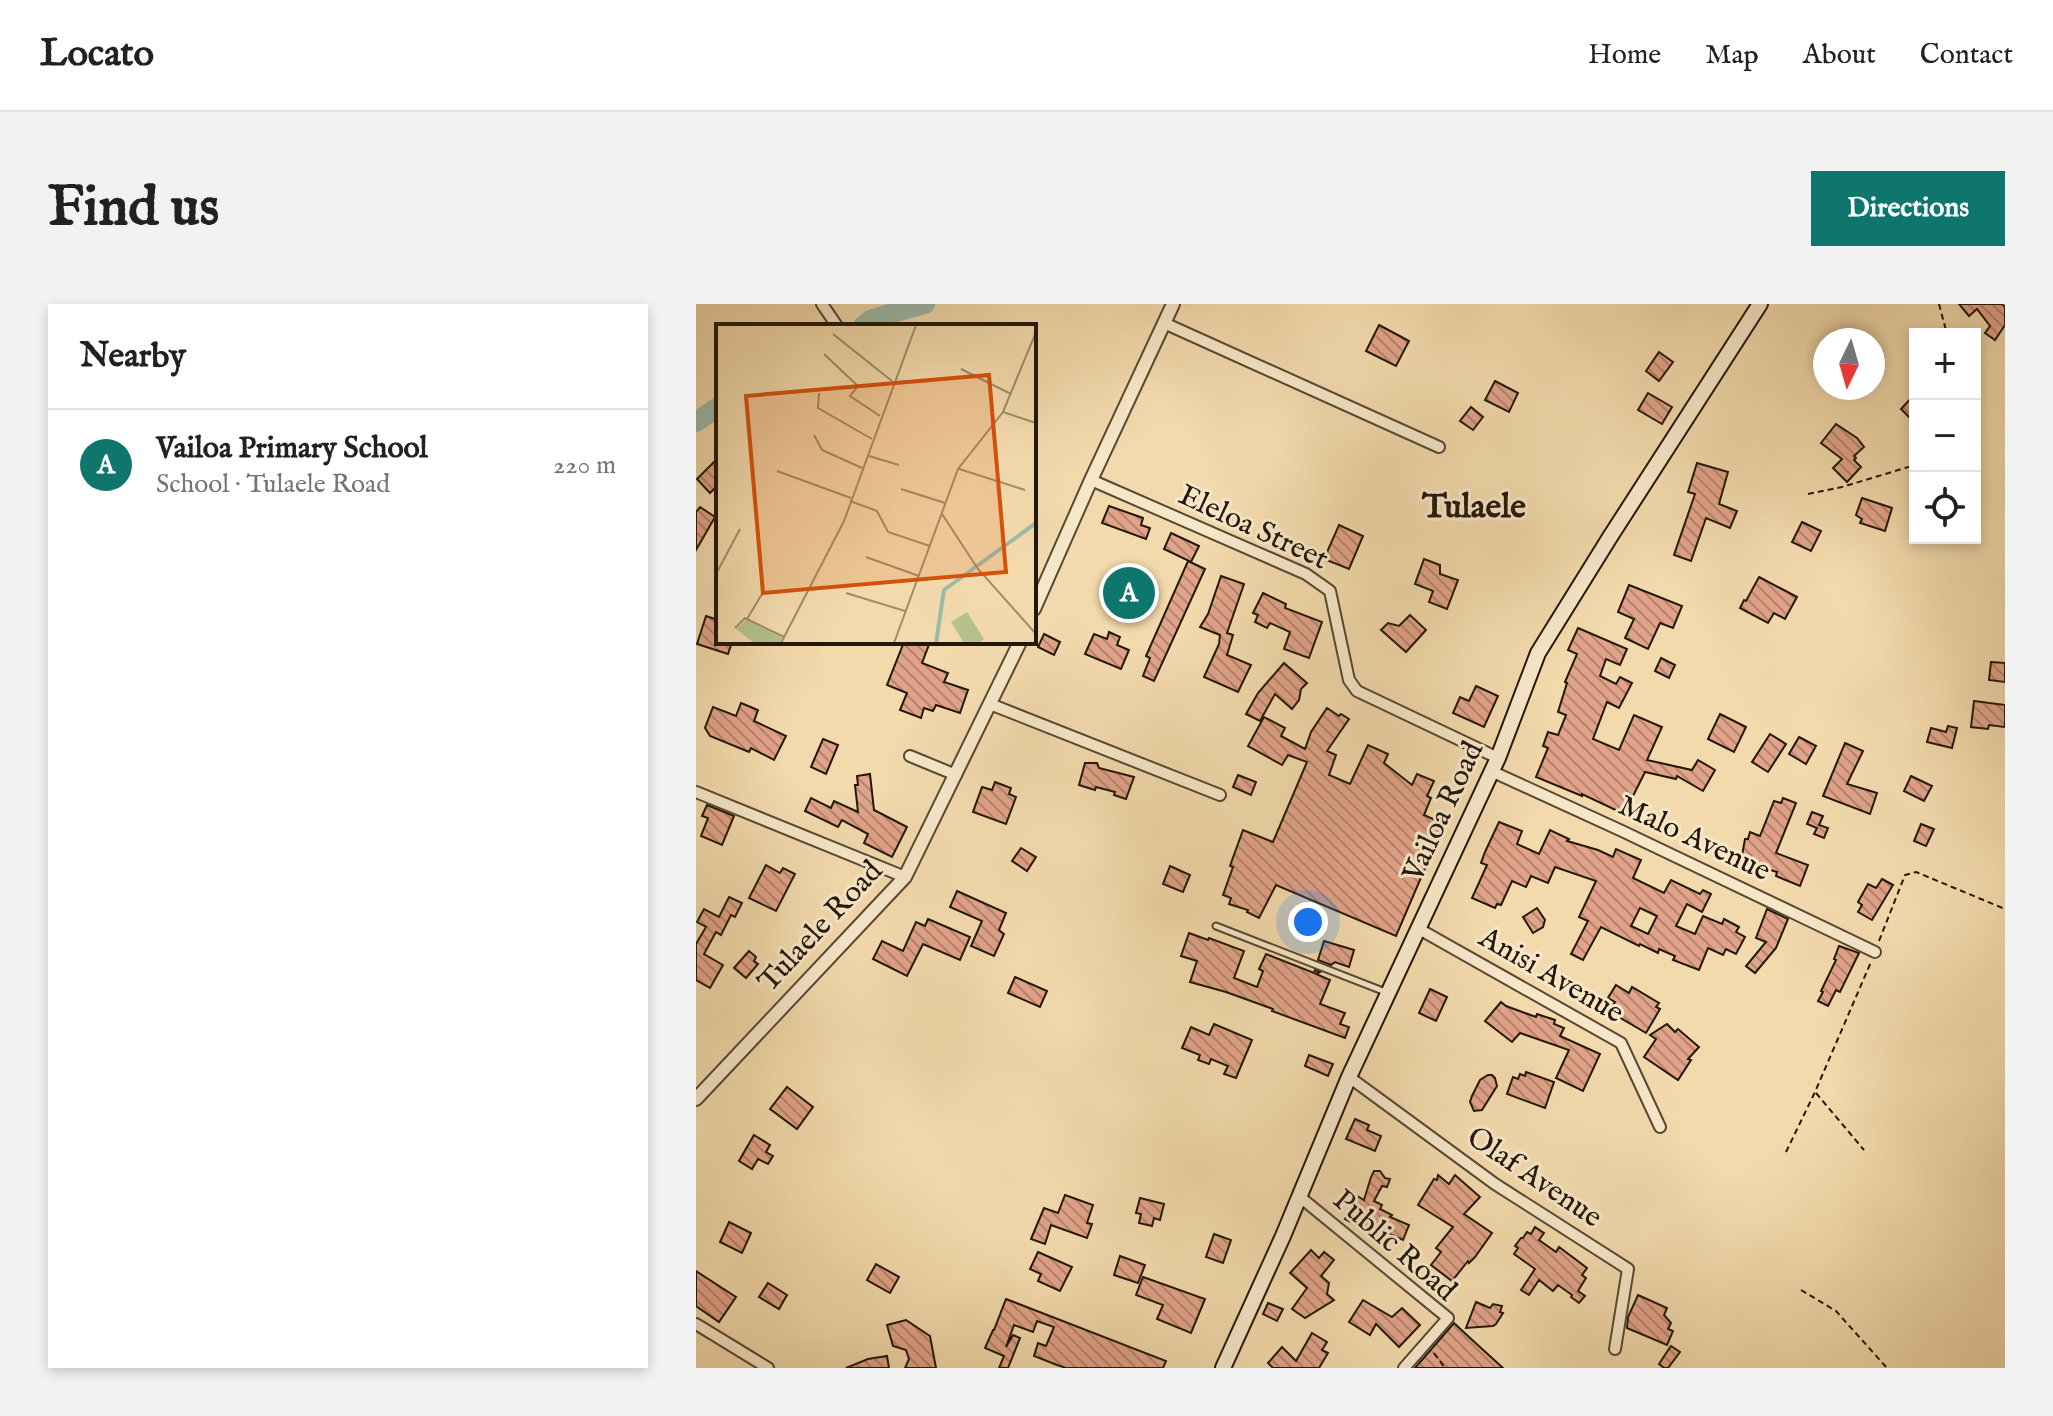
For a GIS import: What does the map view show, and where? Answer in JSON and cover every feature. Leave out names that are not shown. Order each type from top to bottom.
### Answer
[{"type":"main road","name":"Vailoa Road","points":[[1223,1368],[1300,1197],[1349,1077],[1495,765],[1538,653],[1760,304]]},
{"type":"street","points":[[822,304],[836,324]]},
{"type":"street","points":[[1036,604],[1173,304]]},
{"type":"street","points":[[1164,323],[1439,447]]},
{"type":"street","name":"Eleloa Street","points":[[1091,480],[1306,574],[1330,591],[1349,680],[1357,691],[1495,765]]},
{"type":"street","name":"Tulaele Road","points":[[696,1099],[905,877],[1015,646]]},
{"type":"street","points":[[990,704],[1220,795]]},
{"type":"street","points":[[910,756],[956,775]]},
{"type":"street","name":"Malo Avenue","points":[[1495,765],[1622,831],[1875,952]]},
{"type":"street","points":[[696,792],[905,877]]},
{"type":"street","name":"Anisi Avenue","points":[[1419,929],[1621,1043],[1660,1127]]},
{"type":"street","name":"Olaf Avenue","points":[[1349,1077],[1495,1184],[1628,1269],[1615,1349]]},
{"type":"street","name":"Public Road","points":[[1300,1197],[1448,1318],[1404,1368]]},
{"type":"street","points":[[696,1324],[768,1368]]},
{"type":"lane","points":[[1216,926],[1389,994]]},
{"type":"path","points":[[1939,304],[1945,328]]},
{"type":"path","points":[[1808,494],[1909,467]]},
{"type":"path","points":[[1786,1152],[1815,1092],[1905,875],[1916,872],[2005,909]]},
{"type":"path","points":[[1815,1092],[1864,1150]]},
{"type":"path","points":[[1801,1290],[1836,1311],[1887,1368]]},
{"type":"path","points":[[1427,1342],[1445,1368]]},
{"type":"building","points":[[1959,304],[2002,304],[2005,307],[2005,325],[1995,340],[1985,333],[1990,326],[1977,309],[1969,316]]},
{"type":"building","points":[[1379,325],[1409,341],[1396,366],[1366,351]]},
{"type":"building","points":[[1659,352],[1673,362],[1659,381],[1646,371]]},
{"type":"building","points":[[1495,381],[1518,393],[1509,412],[1485,400]]},
{"type":"building","points":[[1648,393],[1672,407],[1662,424],[1638,410]]},
{"type":"building","points":[[1909,400],[1909,417],[1901,409]]},
{"type":"building","points":[[1471,407],[1483,417],[1473,430],[1460,421]]},
{"type":"building","points":[[1836,424],[1857,438],[1864,447],[1854,456],[1861,467],[1847,482],[1833,468],[1842,459],[1821,443]]},
{"type":"building","points":[[716,460],[716,487],[710,493],[697,479]]},
{"type":"building","points":[[1697,463],[1728,472],[1719,504],[1737,511],[1730,528],[1706,518],[1691,561],[1674,555],[1695,494],[1688,492]]},
{"type":"building","points":[[1862,498],[1892,508],[1885,531],[1860,523],[1862,519],[1856,515]]},
{"type":"building","points":[[1109,506],[1143,518],[1141,525],[1150,528],[1146,539],[1102,523]]},
{"type":"building","points":[[700,507],[715,517],[696,550],[696,512]]},
{"type":"building","points":[[1802,522],[1821,531],[1811,551],[1792,542]]},
{"type":"building","points":[[1339,525],[1363,536],[1349,569],[1324,559]]},
{"type":"building","points":[[1171,533],[1199,546],[1191,562],[1164,549]]},
{"type":"building","points":[[1424,559],[1440,565],[1440,574],[1458,580],[1447,609],[1429,602],[1433,591],[1415,584]]},
{"type":"building","points":[[1188,561],[1205,569],[1154,681],[1143,676],[1150,658],[1146,656]]},
{"type":"building","points":[[1221,576],[1244,584],[1227,633],[1233,635],[1227,655],[1251,665],[1238,692],[1204,677],[1220,635],[1200,627],[1208,614]]},
{"type":"building","points":[[1759,577],[1797,597],[1785,619],[1774,613],[1768,623],[1740,608]]},
{"type":"building","points":[[1629,585],[1682,606],[1673,628],[1660,623],[1648,649],[1625,638],[1634,619],[1618,612]]},
{"type":"building","points":[[1263,593],[1286,604],[1285,608],[1322,622],[1309,658],[1284,649],[1290,632],[1270,623],[1267,628],[1255,622],[1258,615],[1253,613]]},
{"type":"building","points":[[1410,615],[1426,630],[1406,652],[1381,630],[1388,623],[1399,626]]},
{"type":"building","points":[[706,616],[716,619],[716,644],[731,644],[728,654],[697,644]]},
{"type":"building","points":[[1578,628],[1627,649],[1620,665],[1606,659],[1600,676],[1616,684],[1620,677],[1632,683],[1619,708],[1607,702],[1593,739],[1619,750],[1634,715],[1662,727],[1647,760],[1692,770],[1698,760],[1715,770],[1703,791],[1677,776],[1676,779],[1645,772],[1624,814],[1536,777],[1548,748],[1543,746],[1548,732],[1558,735],[1566,715],[1558,712],[1565,682],[1577,654],[1568,650]]},
{"type":"building","points":[[1109,632],[1120,637],[1117,645],[1129,650],[1121,669],[1085,654],[1094,634],[1107,639]]},
{"type":"building","points":[[1044,634],[1060,642],[1054,655],[1038,647]]},
{"type":"building","points":[[903,644],[929,644],[922,663],[948,673],[944,682],[968,690],[960,713],[936,705],[933,711],[924,708],[921,718],[900,710],[907,693],[887,685]]},
{"type":"building","points":[[1661,658],[1675,665],[1669,678],[1655,671]]},
{"type":"building","points":[[1991,662],[2005,663],[2005,682],[1989,680]]},
{"type":"building","points":[[1284,663],[1307,683],[1301,689],[1299,700],[1292,709],[1275,694],[1260,721],[1246,714],[1258,693]]},
{"type":"building","points":[[1476,686],[1498,696],[1484,727],[1453,713],[1460,697],[1469,701]]},
{"type":"building","points":[[1974,701],[2005,705],[2005,727],[1971,727]]},
{"type":"building","points":[[741,703],[758,710],[754,721],[786,736],[774,760],[751,748],[749,752],[710,736],[705,728],[713,707],[736,716]]},
{"type":"building","points":[[1327,708],[1349,719],[1327,751],[1336,755],[1329,775],[1350,784],[1368,745],[1388,754],[1384,763],[1412,785],[1417,774],[1434,781],[1427,796],[1431,798],[1424,815],[1444,824],[1396,936],[1276,885],[1259,918],[1248,910],[1229,904],[1231,898],[1223,895],[1243,830],[1273,842],[1307,762],[1288,755],[1282,765],[1248,746],[1264,717],[1285,728],[1281,736],[1305,749],[1311,732]]},
{"type":"building","points":[[1720,714],[1746,727],[1734,752],[1708,739]]},
{"type":"building","points":[[1948,726],[1957,728],[1952,748],[1927,742],[1931,728],[1946,732]]},
{"type":"building","points":[[1770,734],[1786,744],[1768,772],[1752,762]]},
{"type":"building","points":[[1799,737],[1816,746],[1806,764],[1789,754]]},
{"type":"building","points":[[823,739],[838,745],[826,774],[811,767]]},
{"type":"building","points":[[1845,743],[1863,751],[1847,784],[1877,793],[1870,814],[1823,796]]},
{"type":"building","points":[[1085,763],[1097,763],[1099,768],[1134,777],[1126,799],[1114,795],[1115,792],[1079,785]]},
{"type":"building","points":[[870,774],[874,810],[907,827],[892,857],[864,843],[868,834],[842,820],[838,827],[805,811],[811,798],[831,808],[834,801],[858,812],[857,776]]},
{"type":"building","points":[[1238,775],[1256,782],[1251,795],[1233,787]]},
{"type":"building","points":[[1911,776],[1932,786],[1924,801],[1904,791]]},
{"type":"building","points":[[995,782],[1011,788],[1009,794],[1016,797],[1006,824],[973,812],[982,787],[992,790]]},
{"type":"building","points":[[1783,798],[1796,803],[1776,853],[1808,865],[1800,886],[1776,876],[1777,872],[1741,861],[1745,839],[1748,839],[1750,832],[1760,836],[1774,801],[1781,803]]},
{"type":"building","points":[[707,805],[734,816],[722,845],[701,836],[708,818],[702,816]]},
{"type":"building","points":[[1812,812],[1823,816],[1819,825],[1828,828],[1824,838],[1814,834],[1817,828],[1807,824]]},
{"type":"building","points":[[1499,822],[1522,831],[1517,844],[1539,854],[1550,830],[1569,839],[1567,841],[1613,857],[1616,849],[1641,860],[1633,878],[1664,893],[1671,880],[1700,894],[1703,890],[1711,894],[1702,912],[1687,904],[1676,926],[1695,934],[1703,916],[1722,924],[1724,919],[1739,927],[1736,932],[1745,937],[1736,954],[1726,949],[1723,955],[1708,948],[1699,970],[1673,960],[1675,956],[1659,949],[1658,953],[1639,946],[1601,927],[1583,960],[1571,954],[1588,921],[1579,917],[1596,881],[1555,867],[1548,883],[1531,876],[1526,887],[1512,881],[1501,905],[1497,904],[1495,908],[1472,898],[1487,865],[1481,863]],"holes":[[[1640,908],[1657,916],[1648,934],[1631,926]]]},
{"type":"building","points":[[1921,824],[1934,829],[1926,846],[1914,841]]},
{"type":"building","points":[[1021,848],[1036,857],[1027,871],[1012,861]]},
{"type":"building","points":[[766,865],[780,873],[783,868],[795,874],[776,911],[749,898]]},
{"type":"building","points":[[1170,866],[1190,875],[1183,892],[1163,884]]},
{"type":"building","points":[[1882,879],[1893,885],[1872,920],[1858,912],[1862,905],[1858,902],[1868,884],[1876,888]]},
{"type":"building","points":[[957,891],[1006,913],[999,930],[1004,934],[994,956],[971,946],[982,921],[950,907]]},
{"type":"building","points":[[729,897],[742,903],[735,917],[731,915],[721,935],[716,932],[704,954],[723,965],[710,988],[696,980],[696,944],[706,927],[697,922],[704,909],[719,917]]},
{"type":"building","points":[[1537,908],[1545,920],[1543,927],[1533,933],[1523,917]]},
{"type":"building","points":[[1767,909],[1788,919],[1776,948],[1755,973],[1746,966],[1766,942],[1756,938]]},
{"type":"building","points":[[928,919],[970,937],[960,960],[923,944],[907,976],[873,959],[882,941],[903,951],[916,922],[925,926]]},
{"type":"building","points":[[1189,933],[1244,951],[1234,978],[1257,987],[1263,971],[1259,969],[1266,954],[1314,973],[1315,970],[1320,972],[1316,974],[1330,980],[1320,1004],[1345,1013],[1340,1024],[1349,1027],[1345,1038],[1226,992],[1190,982],[1197,961],[1181,956]]},
{"type":"building","points":[[1324,941],[1354,950],[1349,967],[1318,960]]},
{"type":"building","points":[[1839,946],[1859,953],[1840,992],[1836,990],[1828,1006],[1818,1001]]},
{"type":"building","points":[[749,951],[758,964],[746,978],[734,968]]},
{"type":"building","points":[[1015,977],[1047,991],[1040,1007],[1008,993]]},
{"type":"building","points":[[1616,985],[1629,993],[1632,987],[1659,1003],[1656,1007],[1660,1009],[1646,1033],[1617,1016],[1621,1010],[1608,998]]},
{"type":"building","points":[[1430,989],[1447,997],[1436,1021],[1419,1013]]},
{"type":"building","points":[[1501,1002],[1536,1017],[1537,1014],[1555,1020],[1554,1024],[1564,1028],[1560,1036],[1600,1054],[1583,1091],[1556,1078],[1569,1050],[1520,1033],[1512,1042],[1485,1021]]},
{"type":"building","points":[[1214,1024],[1252,1040],[1236,1078],[1224,1074],[1228,1066],[1211,1059],[1209,1064],[1198,1060],[1200,1055],[1182,1048],[1191,1027],[1209,1035]]},
{"type":"building","points":[[1667,1024],[1699,1047],[1688,1059],[1691,1060],[1678,1080],[1644,1057],[1656,1039],[1650,1035]]},
{"type":"building","points":[[1309,1055],[1333,1064],[1328,1076],[1305,1066]]},
{"type":"building","points":[[1526,1072],[1554,1082],[1545,1108],[1507,1094],[1513,1077],[1518,1079],[1520,1074],[1525,1076]]},
{"type":"building","points":[[1488,1075],[1495,1078],[1497,1086],[1482,1110],[1474,1111],[1470,1102],[1472,1096],[1480,1080]]},
{"type":"building","points":[[787,1087],[813,1107],[797,1129],[770,1109]]},
{"type":"building","points":[[1355,1119],[1369,1125],[1367,1130],[1381,1136],[1375,1151],[1346,1139]]},
{"type":"building","points":[[754,1135],[770,1145],[766,1152],[773,1156],[768,1164],[758,1159],[752,1169],[739,1161]]},
{"type":"building","points":[[1374,1171],[1380,1171],[1390,1179],[1374,1201],[1382,1205],[1380,1209],[1392,1215],[1390,1217],[1409,1225],[1403,1240],[1383,1231],[1380,1237],[1345,1219],[1357,1196],[1364,1200]]},
{"type":"building","points":[[1438,1175],[1449,1184],[1455,1175],[1480,1197],[1464,1214],[1492,1233],[1452,1281],[1431,1265],[1441,1252],[1436,1248],[1453,1227],[1418,1205]]},
{"type":"building","points":[[1065,1195],[1093,1205],[1087,1223],[1092,1224],[1087,1238],[1051,1225],[1045,1244],[1031,1239],[1044,1208],[1058,1213]]},
{"type":"building","points":[[1140,1198],[1164,1204],[1160,1220],[1154,1218],[1152,1226],[1139,1223],[1141,1214],[1136,1213]]},
{"type":"building","points":[[729,1222],[751,1233],[742,1253],[720,1242]]},
{"type":"building","points":[[1535,1227],[1544,1233],[1539,1240],[1556,1252],[1559,1247],[1587,1268],[1582,1275],[1586,1278],[1578,1291],[1585,1296],[1579,1303],[1558,1285],[1553,1291],[1539,1280],[1529,1295],[1521,1290],[1535,1269],[1514,1254],[1518,1248],[1515,1246]]},
{"type":"building","points":[[1214,1234],[1231,1240],[1223,1263],[1206,1257]]},
{"type":"building","points":[[1311,1250],[1319,1258],[1324,1252],[1334,1260],[1321,1276],[1329,1283],[1327,1294],[1334,1300],[1305,1318],[1292,1309],[1307,1288],[1290,1273]]},
{"type":"building","points":[[1038,1252],[1072,1267],[1060,1291],[1038,1281],[1041,1274],[1030,1269]]},
{"type":"building","points":[[1120,1256],[1145,1265],[1138,1283],[1114,1275]]},
{"type":"building","points":[[876,1264],[899,1277],[890,1293],[867,1280]]},
{"type":"building","points":[[696,1271],[736,1297],[719,1322],[696,1306]]},
{"type":"building","points":[[1143,1277],[1205,1299],[1191,1333],[1157,1319],[1163,1305],[1136,1295]]},
{"type":"building","points":[[768,1283],[787,1295],[779,1309],[759,1297]]},
{"type":"building","points":[[1638,1295],[1667,1308],[1664,1315],[1671,1323],[1668,1329],[1673,1331],[1667,1345],[1627,1328],[1628,1317]]},
{"type":"building","points":[[1006,1299],[1166,1361],[1163,1368],[1066,1368],[1034,1356],[1038,1343],[1046,1346],[1054,1327],[1037,1321],[1033,1332],[1014,1325],[1006,1347],[1013,1335],[1020,1338],[1008,1368],[999,1368],[1004,1356],[985,1348]]},
{"type":"building","points":[[1363,1300],[1392,1317],[1402,1308],[1420,1325],[1399,1347],[1376,1324],[1370,1335],[1349,1322]]},
{"type":"building","points":[[1476,1302],[1490,1308],[1493,1304],[1502,1306],[1500,1312],[1503,1313],[1496,1324],[1466,1328]]},
{"type":"building","points":[[1268,1303],[1283,1309],[1277,1321],[1263,1314]]},
{"type":"building","points":[[906,1320],[930,1336],[936,1368],[905,1368],[909,1359],[906,1350],[893,1346],[887,1325]]},
{"type":"building","points":[[1454,1323],[1469,1337],[1503,1368],[1415,1368]]},
{"type":"building","points":[[1312,1333],[1327,1342],[1322,1350],[1328,1353],[1319,1368],[1273,1368],[1268,1363],[1282,1347],[1296,1361]]},
{"type":"building","points":[[1671,1346],[1680,1352],[1668,1368],[1664,1368],[1659,1364]]},
{"type":"building","points":[[887,1356],[889,1368],[846,1368],[868,1359]]},
{"type":"waterway","points":[[866,324],[872,319],[925,304]]},
{"type":"waterway","points":[[696,422],[716,408]]},
{"type":"place","name":"Vailoa Primary School","points":[[1129,593]]},
{"type":"district","name":"Tulaele","points":[[1474,507]]}]
